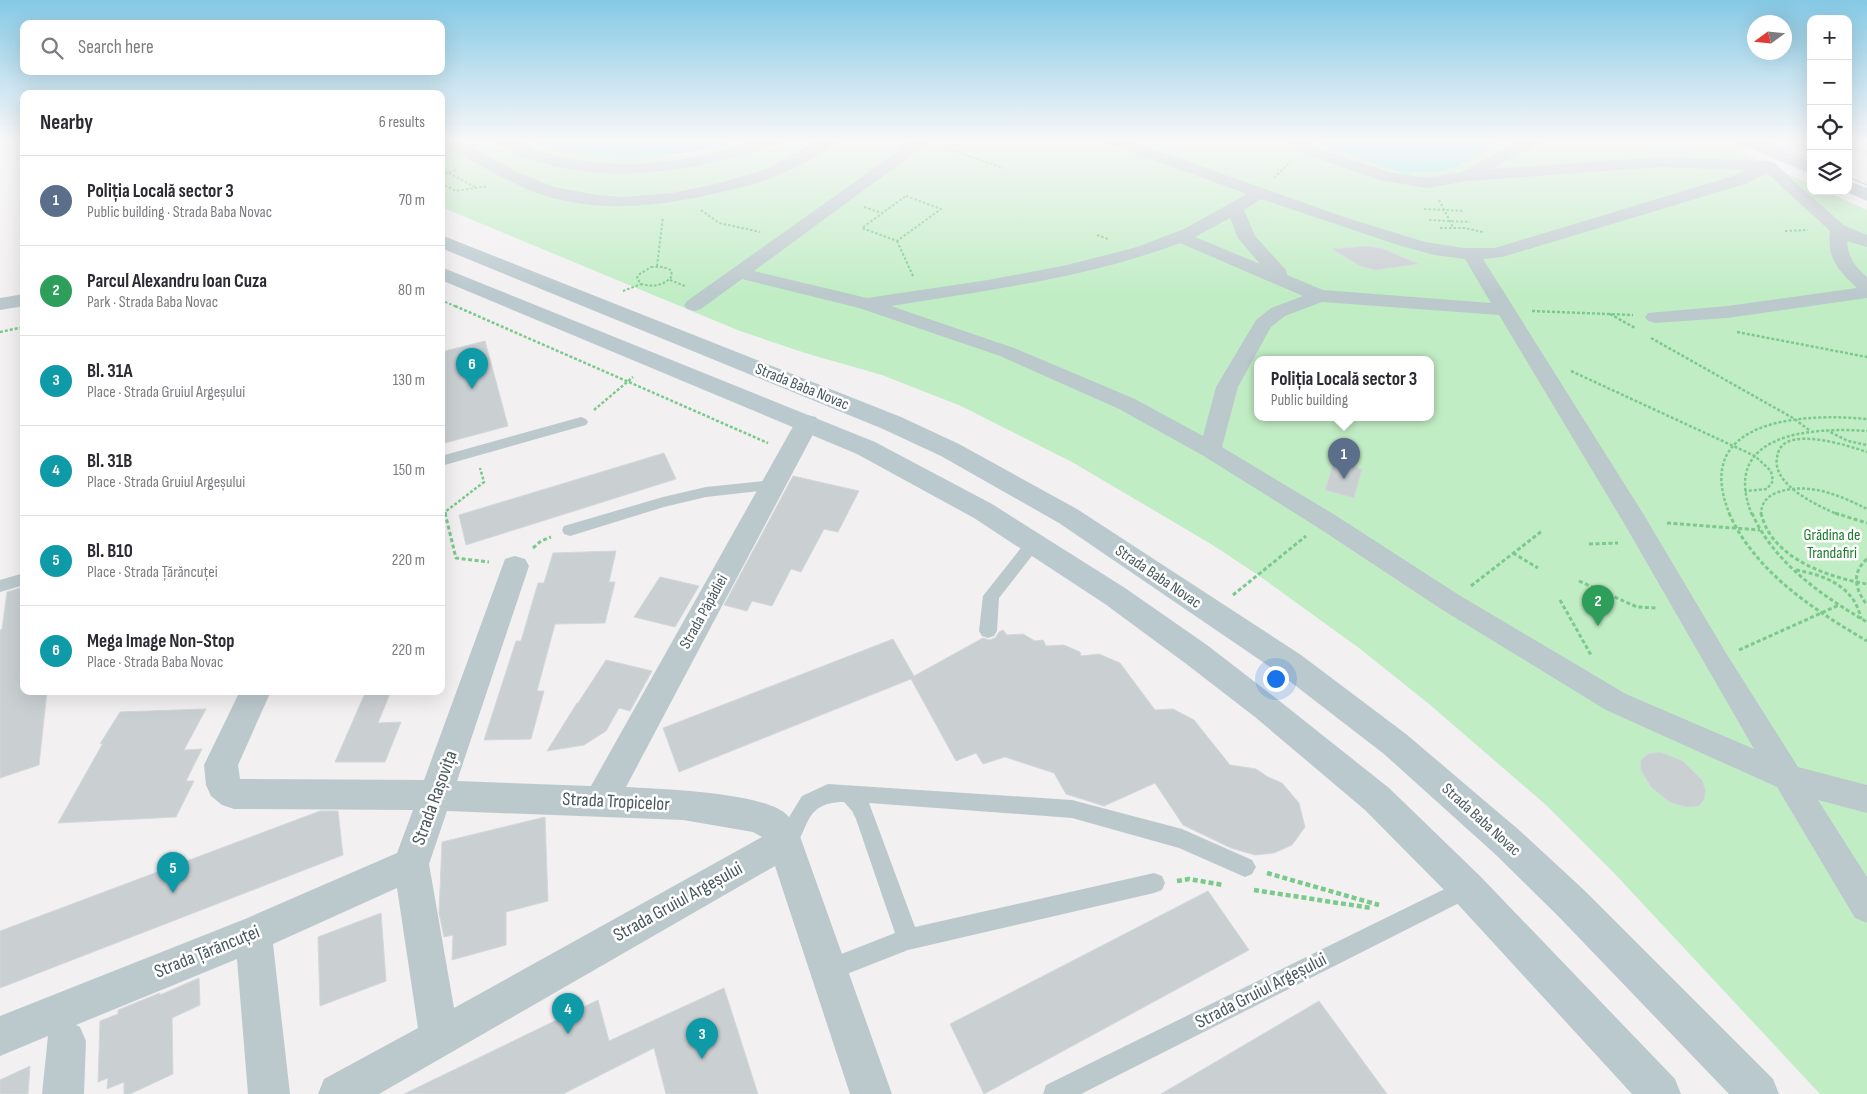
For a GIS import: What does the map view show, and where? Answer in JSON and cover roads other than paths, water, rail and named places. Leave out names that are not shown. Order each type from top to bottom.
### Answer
[{"type":"main road","name":"Strada Baba Novac","points":[[445,243],[892,423],[950,450],[1068,516],[1212,614],[1290,664],[1395,744],[1455,796],[1572,904],[1758,1094]]},
{"type":"main road","name":"Strada Baba Novac","points":[[445,275],[807,422],[866,448],[921,476],[1034,542],[1188,648],[1266,708],[1377,799],[1467,888],[1660,1094]]},
{"type":"street","points":[[551,191],[559,194],[614,200],[665,199],[707,191]]},
{"type":"street","points":[[694,305],[852,191]]},
{"type":"street","points":[[866,304],[1073,269],[1141,251],[1181,237],[1236,208],[1260,192],[1326,217],[1412,243],[1449,254],[1472,256],[1496,253],[1704,191]]},
{"type":"street","points":[[1794,191],[1839,230],[1867,242]]},
{"type":"street","points":[[1236,208],[1239,221],[1247,238],[1284,280]]},
{"type":"street","points":[[1839,230],[1837,245],[1840,258],[1849,270],[1867,287]]},
{"type":"street","points":[[1181,237],[1320,296],[1506,310]]},
{"type":"street","points":[[1472,256],[1636,522],[1716,660],[1867,907]]},
{"type":"street","points":[[740,273],[866,304],[1007,352],[1127,404],[1210,450],[1326,521],[1450,602],[1616,702],[1788,778],[1867,799]]},
{"type":"street","points":[[1655,317],[1727,312],[1867,292]]},
{"type":"street","points":[[1210,450],[1227,387],[1263,324],[1278,312],[1320,296]]},
{"type":"street","points":[[0,304],[20,301]]},
{"type":"street","name":"Strada Păpădiei","points":[[601,801],[807,422]]},
{"type":"street","name":"Strada Rașovița","points":[[440,1037],[411,864],[488,648],[514,566]]},
{"type":"street","points":[[254,695],[221,765],[223,785],[234,794],[436,795]]},
{"type":"street","name":"Strada Tropicelor","points":[[436,795],[683,805],[758,817],[775,826],[785,842]]},
{"type":"street","points":[[785,842],[871,1094]]},
{"type":"street","name":"Strada Gruiul Argeșului","points":[[339,1094],[785,842]]},
{"type":"street","name":"Strada Țărăncuței","points":[[0,1036],[253,934],[411,864]]},
{"type":"street","points":[[253,934],[270,1094]]},
{"type":"street","points":[[63,1094],[66,1041]]},
{"type":"lane","points":[[445,460],[581,422]]},
{"type":"lane","points":[[570,530],[664,502],[706,492],[773,485]]},
{"type":"lane","points":[[988,631],[991,596],[1034,542]]},
{"type":"lane","points":[[0,586],[20,580]]},
{"type":"lane","points":[[785,842],[809,802],[828,793],[849,794],[1072,809],[1182,839],[1245,867]]},
{"type":"lane","points":[[849,794],[860,805],[866,819],[908,939]]},
{"type":"lane","points":[[829,970],[908,939],[1154,883]]},
{"type":"lane","name":"Strada Gruiul Argeșului","points":[[1055,1094],[1467,888]]},
{"type":"place","name":"Mega Image Non-Stop","points":[[472,389]]},
{"type":"place","name":"Poliția Locală sector 3","points":[[1344,479]]},
{"type":"place","name":"Parcul Alexandru Ioan Cuza","points":[[1598,626]]},
{"type":"place","name":"Bl. B10","points":[[173,893]]},
{"type":"place","name":"Bl. 31B","points":[[568,1034]]},
{"type":"place","name":"Bl. 31A","points":[[702,1059]]},
{"type":"park label","name":"Grădina de Trandafiri","points":[[1832,544]]}]
